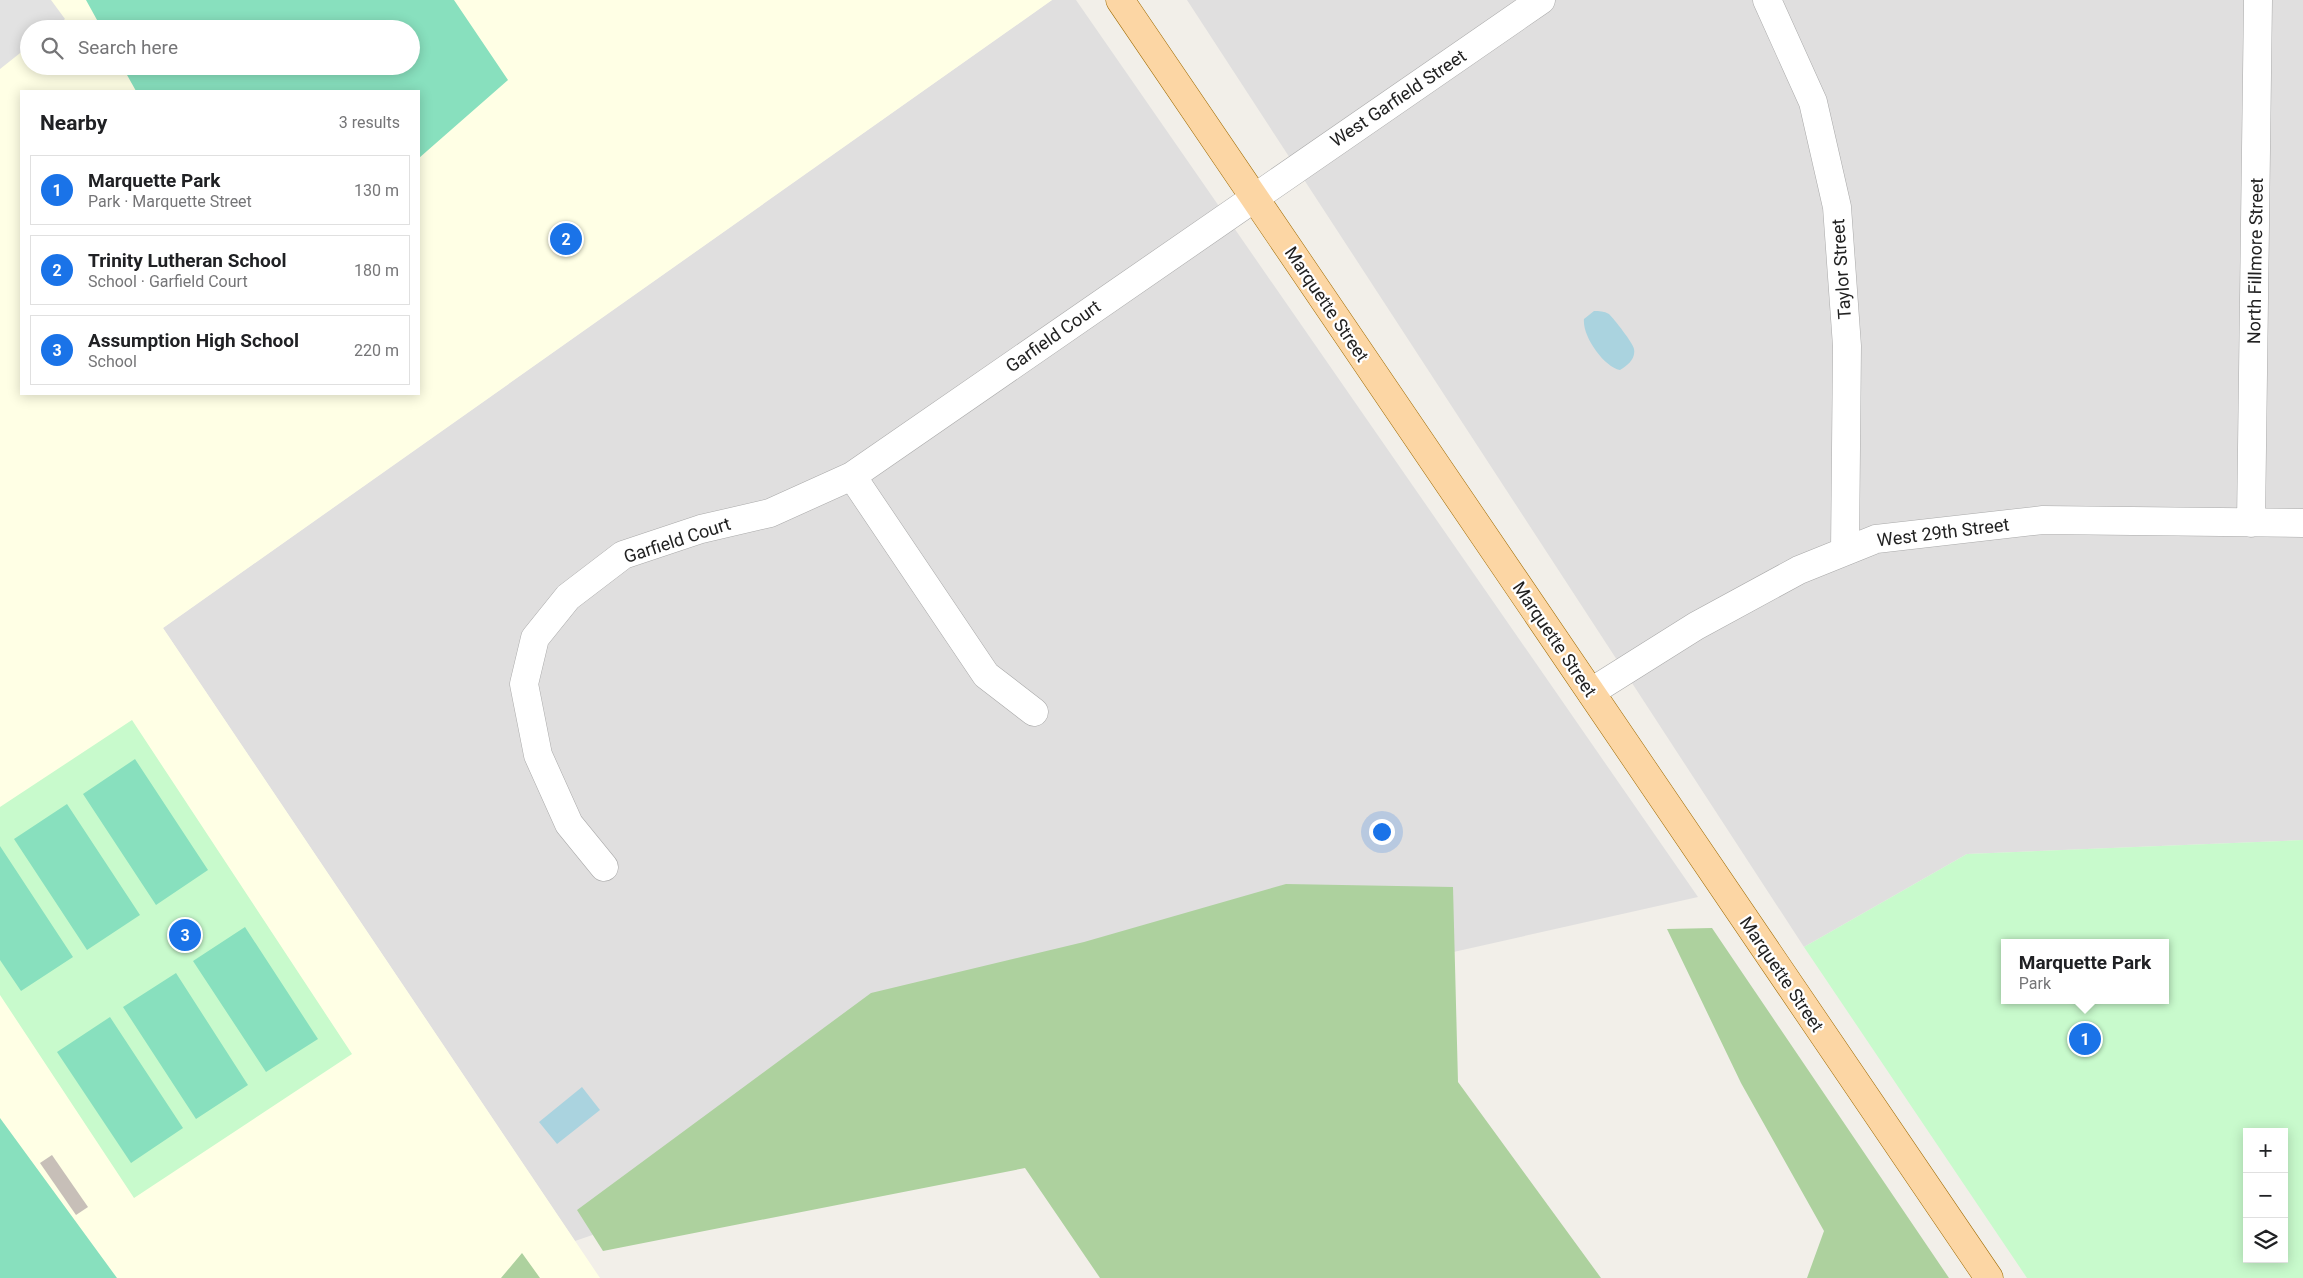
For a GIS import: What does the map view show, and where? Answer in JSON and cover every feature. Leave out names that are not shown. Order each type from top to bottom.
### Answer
[{"type":"main road","name":"Marquette Street","points":[[1120,0],[1989,1278]]},
{"type":"street","name":"West Garfield Street","points":[[1254,196],[1541,0]]},
{"type":"street","name":"Taylor Street","points":[[1767,0],[1813,102],[1837,207],[1847,346],[1845,552]]},
{"type":"street","name":"North Fillmore Street","points":[[2251,523],[2258,0]]},
{"type":"street","name":"Garfield Court","points":[[604,867],[569,824],[538,755],[524,684],[535,638],[568,597],[623,555],[701,528],[770,513],[852,476],[1254,196]]},
{"type":"street","points":[[852,476],[986,675],[1034,712]]},
{"type":"street","name":"West 29th Street","points":[[1591,692],[1696,626],[1799,570],[1876,539],[2043,520],[2303,523]]},
{"type":"shaded area","points":[[0,0],[1052,0],[163,628],[600,1278],[0,1278]]},
{"type":"shaded area","points":[[0,0],[51,0],[65,19],[20,20],[20,53],[0,69]]},
{"type":"shaded area","points":[[1052,0],[1076,0],[1698,897],[1342,977],[575,1241],[163,628]]},
{"type":"shaded area","points":[[1187,0],[2303,0],[2303,840],[1967,854],[1804,947]]},
{"type":"green space","points":[[86,0],[454,0],[508,80],[420,157],[420,90],[135,90],[127,75],[420,75],[420,20],[97,20]]},
{"type":"green space","points":[[132,720],[352,1054],[134,1198],[0,995],[0,807]]},
{"type":"green space","points":[[135,759],[208,870],[156,905],[83,794]]},
{"type":"green space","points":[[67,804],[140,915],[87,950],[14,839]]},
{"type":"green space","points":[[2303,840],[2303,1278],[2027,1278],[1804,947],[1967,854]]},
{"type":"green space","points":[[0,846],[73,957],[21,991],[0,960]]},
{"type":"green space","points":[[1286,884],[1453,887],[1458,1082],[1601,1278],[1100,1278],[1025,1168],[603,1251],[577,1210],[871,993],[1084,942]]},
{"type":"green space","points":[[245,927],[318,1039],[266,1072],[193,961]]},
{"type":"green space","points":[[1712,928],[1949,1278],[1807,1278],[1824,1231],[1741,1083],[1667,929]]},
{"type":"green space","points":[[176,973],[248,1085],[196,1119],[123,1007]]},
{"type":"green space","points":[[110,1017],[183,1128],[131,1163],[57,1052]]},
{"type":"green space","points":[[0,1118],[117,1278],[0,1278]]},
{"type":"green space","points":[[522,1253],[540,1278],[501,1278]]},
{"type":"water","points":[[1594,311],[1609,314],[1633,346],[1634,356],[1620,370],[1607,363],[1590,342],[1584,326],[1584,319]]},
{"type":"water","points":[[582,1087],[600,1110],[557,1144],[539,1122]]},
{"type":"building","points":[[52,1155],[88,1207],[76,1215],[40,1163]]},
{"type":"place","name":"Trinity Lutheran School","points":[[566,239]]},
{"type":"place","name":"Assumption High School","points":[[185,935]]},
{"type":"place","name":"Marquette Park","points":[[2085,1039]]}]
